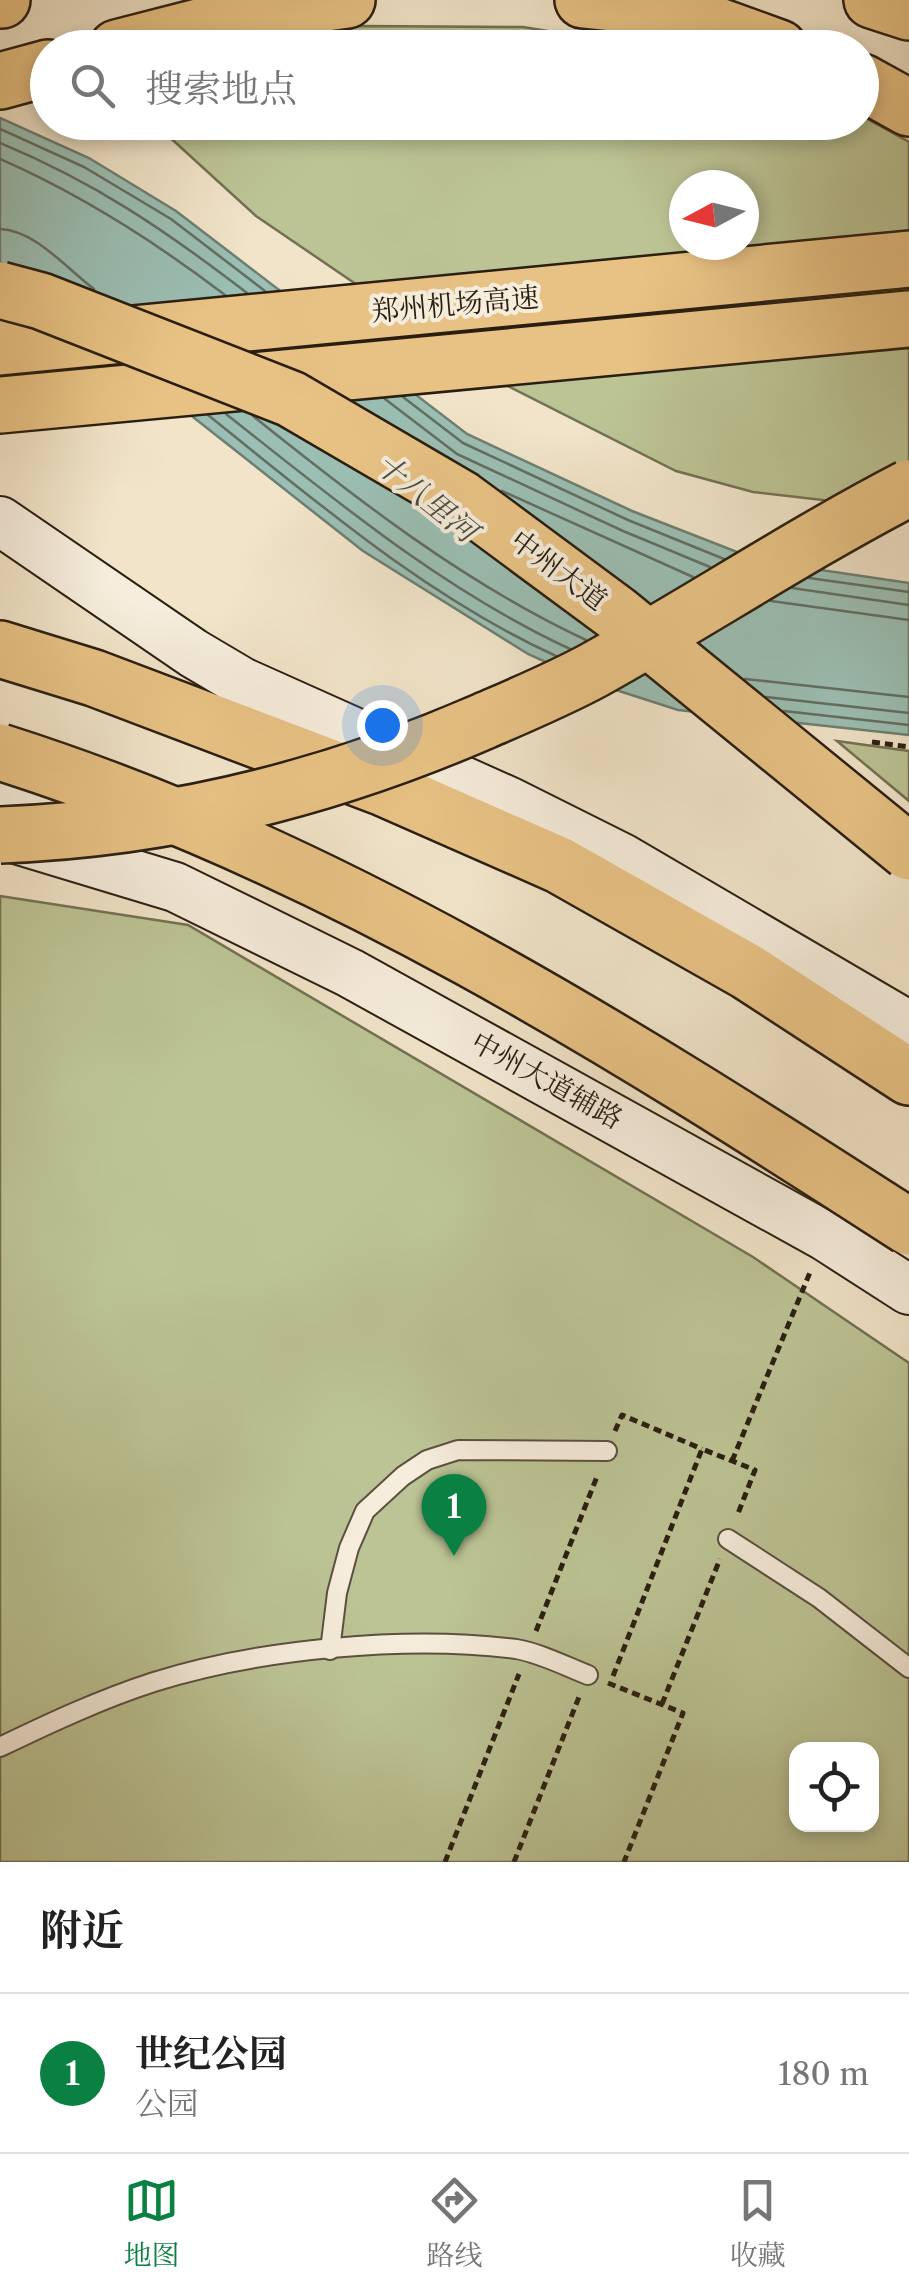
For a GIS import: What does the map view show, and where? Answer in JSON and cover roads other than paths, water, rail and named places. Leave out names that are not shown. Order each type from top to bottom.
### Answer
[{"type":"main road","points":[[187,30],[249,14],[348,0]]},
{"type":"main road","points":[[583,0],[696,18],[729,30]]},
{"type":"main road","points":[[872,0],[909,12]]},
{"type":"main road","points":[[0,82],[30,73]]},
{"type":"main road","points":[[879,91],[909,108]]},
{"type":"main road","name":"郑州机场高速","points":[[0,347],[909,259]]},
{"type":"main road","name":"中州大道","points":[[0,290],[58,307],[291,399],[462,498],[616,613],[909,852]]},
{"type":"main road","name":"郑州机场高速","points":[[0,405],[909,319]]},
{"type":"main road","points":[[0,835],[91,828],[227,808],[288,793],[422,748],[592,671],[842,522],[909,488]]},
{"type":"main road","points":[[0,649],[94,678],[366,781],[559,865],[748,972],[909,1076]]},
{"type":"main road","points":[[0,752],[97,783],[277,860],[431,936],[574,1016],[909,1227]]},
{"type":"street","points":[[0,521],[242,682],[510,802],[606,850],[909,1026]]},
{"type":"street","points":[[0,789],[92,814],[175,888]]},
{"type":"street","points":[[0,835],[175,888]]},
{"type":"street","name":"中州大道辅路","points":[[175,888],[350,973],[825,1236],[909,1290]]},
{"type":"lane","points":[[330,1650],[349,1548],[366,1511],[404,1476],[427,1460],[458,1450],[607,1451]]},
{"type":"lane","points":[[728,1539],[819,1598],[909,1668]]},
{"type":"lane","points":[[0,1747],[60,1718],[156,1682],[251,1660],[330,1650],[436,1645],[528,1652],[588,1674]]},
{"type":"water","name":"十八里河","points":[[0,118],[30,131],[30,140],[49,140],[89,158],[176,211],[467,434],[632,511],[760,561],[909,583],[909,735],[678,710],[585,680],[528,654],[363,551],[0,265]]},
{"type":"place","name":"世纪公园","points":[[454,1556]]}]
